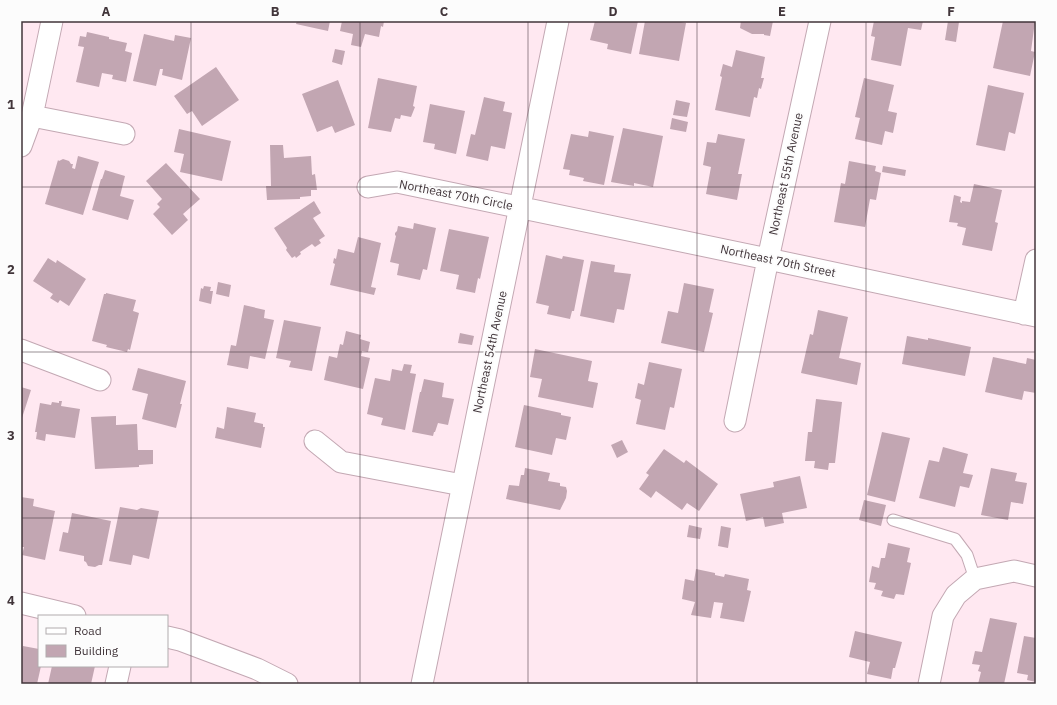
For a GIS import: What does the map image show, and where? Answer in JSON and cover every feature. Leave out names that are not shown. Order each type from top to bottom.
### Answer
[{"type":"street","points":[[21,146],[32,116],[52,21]]},
{"type":"street","name":"Northeast 54th Avenue","points":[[422,684],[558,21]]},
{"type":"street","name":"Northeast 55th Avenue","points":[[735,421],[768,259],[820,21]]},
{"type":"street","points":[[32,116],[124,134]]},
{"type":"street","name":"Northeast 70th Circle","points":[[368,187],[397,182],[520,208]]},
{"type":"street","name":"Northeast 70th Street","points":[[520,208],[1030,315]]},
{"type":"street","points":[[1030,315],[1036,260]]},
{"type":"street","points":[[21,350],[100,380]]},
{"type":"street","points":[[315,441],[341,462],[462,485]]},
{"type":"street","points":[[929,684],[943,616],[956,595],[975,579],[1014,571],[1036,576]]},
{"type":"street","points":[[21,604],[70,615]]},
{"type":"street","points":[[168,637],[180,640],[257,669],[287,684]]},
{"type":"street","points":[[116,684],[120,667]]},
{"type":"lane","points":[[893,520],[955,538],[967,555],[975,579]]},
{"type":"building","points":[[297,21],[330,21],[328,31],[296,24]]},
{"type":"building","points":[[342,21],[384,21],[383,27],[381,26],[379,37],[365,34],[361,47],[351,45],[353,34],[340,31]]},
{"type":"building","points":[[595,21],[638,21],[631,54],[607,49],[608,44],[590,40]]},
{"type":"building","points":[[645,21],[676,21],[686,23],[679,61],[639,54]]},
{"type":"building","points":[[741,21],[773,21],[770,36],[764,34],[752,34],[740,28]]},
{"type":"building","points":[[874,21],[923,21],[921,30],[908,28],[901,66],[871,60],[875,37],[871,36]]},
{"type":"building","points":[[948,21],[959,22],[956,42],[945,40]]},
{"type":"building","points":[[1003,21],[1035,21],[1031,51],[1035,52],[1030,76],[993,68]]},
{"type":"building","points":[[87,32],[127,43],[125,51],[132,53],[126,82],[112,79],[113,75],[102,73],[99,87],[76,82],[84,47],[78,46],[80,36],[86,37]]},
{"type":"building","points":[[144,34],[174,41],[175,35],[191,38],[182,80],[162,75],[163,69],[160,69],[156,86],[133,81]]},
{"type":"building","points":[[335,49],[345,51],[342,65],[332,62]]},
{"type":"building","points":[[736,50],[765,57],[761,78],[764,78],[761,89],[759,88],[757,98],[754,97],[750,117],[715,110],[722,77],[720,76],[723,64],[732,67]]},
{"type":"building","points":[[216,67],[239,100],[202,126],[192,111],[187,114],[174,96]]},
{"type":"building","points":[[378,78],[417,86],[413,106],[415,107],[411,117],[401,115],[400,119],[395,118],[391,132],[368,128]]},
{"type":"building","points":[[864,78],[894,85],[888,111],[897,113],[893,133],[885,131],[882,145],[855,139],[860,118],[855,117]]},
{"type":"building","points":[[338,80],[355,125],[335,133],[332,126],[317,132],[302,94]]},
{"type":"building","points":[[988,85],[1024,93],[1015,134],[1009,132],[1005,151],[976,145]]},
{"type":"building","points":[[484,97],[505,102],[503,111],[512,113],[505,149],[491,146],[488,161],[466,156],[471,134],[475,135]]},
{"type":"building","points":[[676,100],[690,103],[687,117],[673,115]]},
{"type":"building","points":[[430,104],[465,111],[456,154],[434,149],[435,144],[423,142]]},
{"type":"building","points":[[672,118],[688,122],[686,132],[670,129]]},
{"type":"building","points":[[623,128],[663,136],[653,187],[634,183],[634,186],[611,182]]},
{"type":"building","points":[[179,129],[231,141],[222,181],[180,172],[184,154],[174,152]]},
{"type":"building","points":[[589,131],[614,136],[604,185],[583,181],[584,178],[569,175],[570,170],[563,169],[571,134],[588,137]]},
{"type":"building","points":[[718,134],[745,139],[738,174],[742,174],[737,200],[706,194],[711,167],[703,165],[707,142],[716,143]]},
{"type":"building","points":[[270,145],[283,145],[284,158],[311,156],[312,175],[315,174],[317,190],[311,190],[311,196],[300,197],[300,199],[267,200],[266,186],[271,186]]},
{"type":"building","points":[[78,156],[99,162],[83,215],[45,204],[58,160],[63,159],[69,161],[73,164],[72,168],[75,169]]},
{"type":"building","points":[[849,161],[876,166],[875,171],[881,173],[876,200],[870,199],[865,227],[834,222],[841,183],[845,184]]},
{"type":"building","points":[[166,163],[200,199],[183,214],[188,220],[172,235],[153,214],[160,207],[157,204],[162,199],[146,181]]},
{"type":"building","points":[[883,166],[906,170],[905,176],[882,172]]},
{"type":"building","points":[[105,170],[125,176],[120,196],[134,200],[128,220],[92,210]]},
{"type":"building","points":[[974,184],[1002,190],[995,222],[998,223],[992,251],[962,245],[966,228],[957,226],[958,223],[949,222],[954,195],[961,197],[960,202],[962,203],[962,201],[970,202]]},
{"type":"building","points":[[314,201],[321,213],[313,218],[325,236],[319,240],[321,243],[315,247],[312,244],[300,252],[301,254],[296,258],[295,256],[292,258],[274,228]]},
{"type":"building","points":[[414,223],[436,228],[427,270],[423,269],[420,280],[397,275],[399,264],[390,262],[396,236],[395,233],[398,226],[413,229]]},
{"type":"building","points":[[449,229],[489,237],[480,279],[478,278],[475,293],[456,289],[459,275],[440,271]]},
{"type":"building","points":[[358,237],[381,243],[371,287],[376,288],[374,295],[330,285],[335,264],[333,263],[334,258],[336,259],[338,249],[354,253]]},
{"type":"building","points":[[546,255],[562,259],[563,256],[584,260],[574,311],[572,311],[570,319],[547,314],[549,306],[536,303]]},
{"type":"building","points":[[48,258],[56,263],[57,260],[86,279],[69,306],[60,300],[58,303],[50,298],[53,294],[33,281]]},
{"type":"building","points":[[591,261],[615,265],[614,272],[631,274],[624,310],[617,309],[614,323],[580,316]]},
{"type":"building","points":[[218,282],[231,285],[229,297],[216,294]]},
{"type":"building","points":[[684,283],[714,289],[709,312],[713,313],[704,352],[661,343],[668,311],[678,313]]},
{"type":"building","points":[[204,286],[211,287],[210,291],[213,291],[211,304],[199,301],[201,288],[203,289]]},
{"type":"building","points":[[106,293],[136,300],[133,311],[139,313],[130,350],[128,349],[127,352],[106,347],[107,345],[92,341],[104,294]]},
{"type":"building","points":[[244,305],[265,310],[264,318],[274,320],[265,359],[250,356],[248,369],[227,365],[231,345],[236,346]]},
{"type":"building","points":[[818,310],[848,317],[839,358],[861,363],[857,385],[801,373],[810,334],[813,335]]},
{"type":"building","points":[[284,320],[321,327],[312,371],[289,367],[291,361],[276,358]]},
{"type":"building","points":[[346,331],[361,335],[360,339],[370,342],[368,352],[362,351],[361,356],[370,358],[363,389],[324,380],[329,356],[337,358],[340,344],[343,345]]},
{"type":"building","points":[[460,333],[474,336],[472,345],[458,343]]},
{"type":"building","points":[[907,336],[928,340],[928,338],[971,347],[965,376],[902,364]]},
{"type":"building","points":[[535,349],[592,361],[588,381],[598,383],[593,408],[538,397],[542,379],[530,377]]},
{"type":"building","points":[[993,357],[1026,364],[1027,358],[1036,360],[1036,393],[1024,391],[1022,400],[985,392]]},
{"type":"building","points":[[649,362],[682,369],[674,408],[670,407],[665,430],[636,424],[641,400],[635,398],[638,383],[644,385]]},
{"type":"building","points":[[404,364],[412,365],[410,373],[416,374],[405,430],[381,425],[383,418],[367,414],[375,378],[390,381],[392,369],[402,371]]},
{"type":"building","points":[[138,368],[186,381],[176,428],[142,419],[148,394],[132,390]]},
{"type":"building","points":[[424,379],[444,383],[442,397],[454,399],[448,425],[438,423],[433,436],[412,432]]},
{"type":"building","points":[[21,387],[31,390],[21,421]]},
{"type":"building","points":[[816,399],[842,402],[835,463],[829,463],[828,470],[814,468],[815,461],[805,461],[808,432],[812,432]]},
{"type":"building","points":[[59,401],[62,401],[61,406],[80,409],[75,438],[46,434],[45,441],[36,439],[37,432],[35,432],[40,403],[51,405],[52,402],[59,403]]},
{"type":"building","points":[[524,405],[561,413],[561,415],[571,417],[566,440],[556,438],[552,455],[515,447]]},
{"type":"building","points":[[227,407],[256,413],[254,422],[263,424],[263,427],[265,427],[261,448],[215,438],[217,427],[224,429]]},
{"type":"building","points":[[116,416],[116,425],[137,424],[138,450],[153,450],[153,464],[139,465],[139,467],[95,469],[91,417]]},
{"type":"building","points":[[882,432],[910,438],[895,502],[867,495]]},
{"type":"building","points":[[622,440],[628,452],[617,458],[611,445]]},
{"type":"building","points":[[943,447],[968,454],[963,473],[973,475],[969,488],[960,486],[955,507],[919,498],[929,460],[939,462]]},
{"type":"building","points":[[664,449],[684,463],[686,460],[718,484],[699,511],[687,503],[682,510],[656,491],[651,498],[639,489],[649,475],[646,473]]},
{"type":"building","points":[[525,468],[550,473],[548,481],[560,483],[560,486],[566,487],[566,498],[560,510],[506,499],[509,485],[519,486],[521,475],[524,475]]},
{"type":"building","points":[[991,468],[1017,473],[1015,481],[1027,483],[1023,504],[1011,502],[1008,520],[981,515]]},
{"type":"building","points":[[800,476],[807,508],[782,513],[784,523],[765,527],[763,517],[746,521],[740,494],[774,487],[773,482]]},
{"type":"building","points":[[21,497],[34,499],[33,506],[55,511],[45,560],[22,555],[24,547],[21,547]]},
{"type":"building","points":[[864,500],[886,505],[881,526],[859,520]]},
{"type":"building","points":[[120,507],[137,510],[141,508],[159,511],[149,559],[133,555],[131,565],[109,561]]},
{"type":"building","points":[[72,513],[111,521],[102,565],[95,567],[88,566],[84,561],[84,556],[59,551],[63,532],[68,533]]},
{"type":"building","points":[[689,525],[702,528],[700,539],[687,537]]},
{"type":"building","points":[[721,526],[731,528],[728,548],[718,546]]},
{"type":"building","points":[[888,543],[910,548],[907,562],[911,563],[904,595],[896,594],[894,599],[881,596],[883,591],[874,589],[876,583],[869,582],[872,566],[879,568],[881,558],[885,558]]},
{"type":"building","points":[[696,569],[715,573],[715,575],[724,577],[725,574],[749,579],[747,590],[751,591],[744,622],[720,618],[723,603],[714,602],[711,618],[691,615],[695,602],[682,599],[685,579],[694,581]]},
{"type":"building","points":[[990,618],[1017,623],[1004,684],[978,684],[981,672],[978,671],[980,665],[972,664],[975,651],[982,652]]},
{"type":"building","points":[[855,631],[902,642],[895,668],[893,668],[891,679],[867,674],[870,662],[849,657]]},
{"type":"building","points":[[1024,636],[1036,638],[1036,682],[1027,680],[1028,675],[1017,673]]},
{"type":"building","points":[[23,646],[38,649],[38,667],[41,667],[37,684],[21,684],[21,654]]},
{"type":"building","points":[[52,667],[95,667],[91,684],[48,684]]}]
